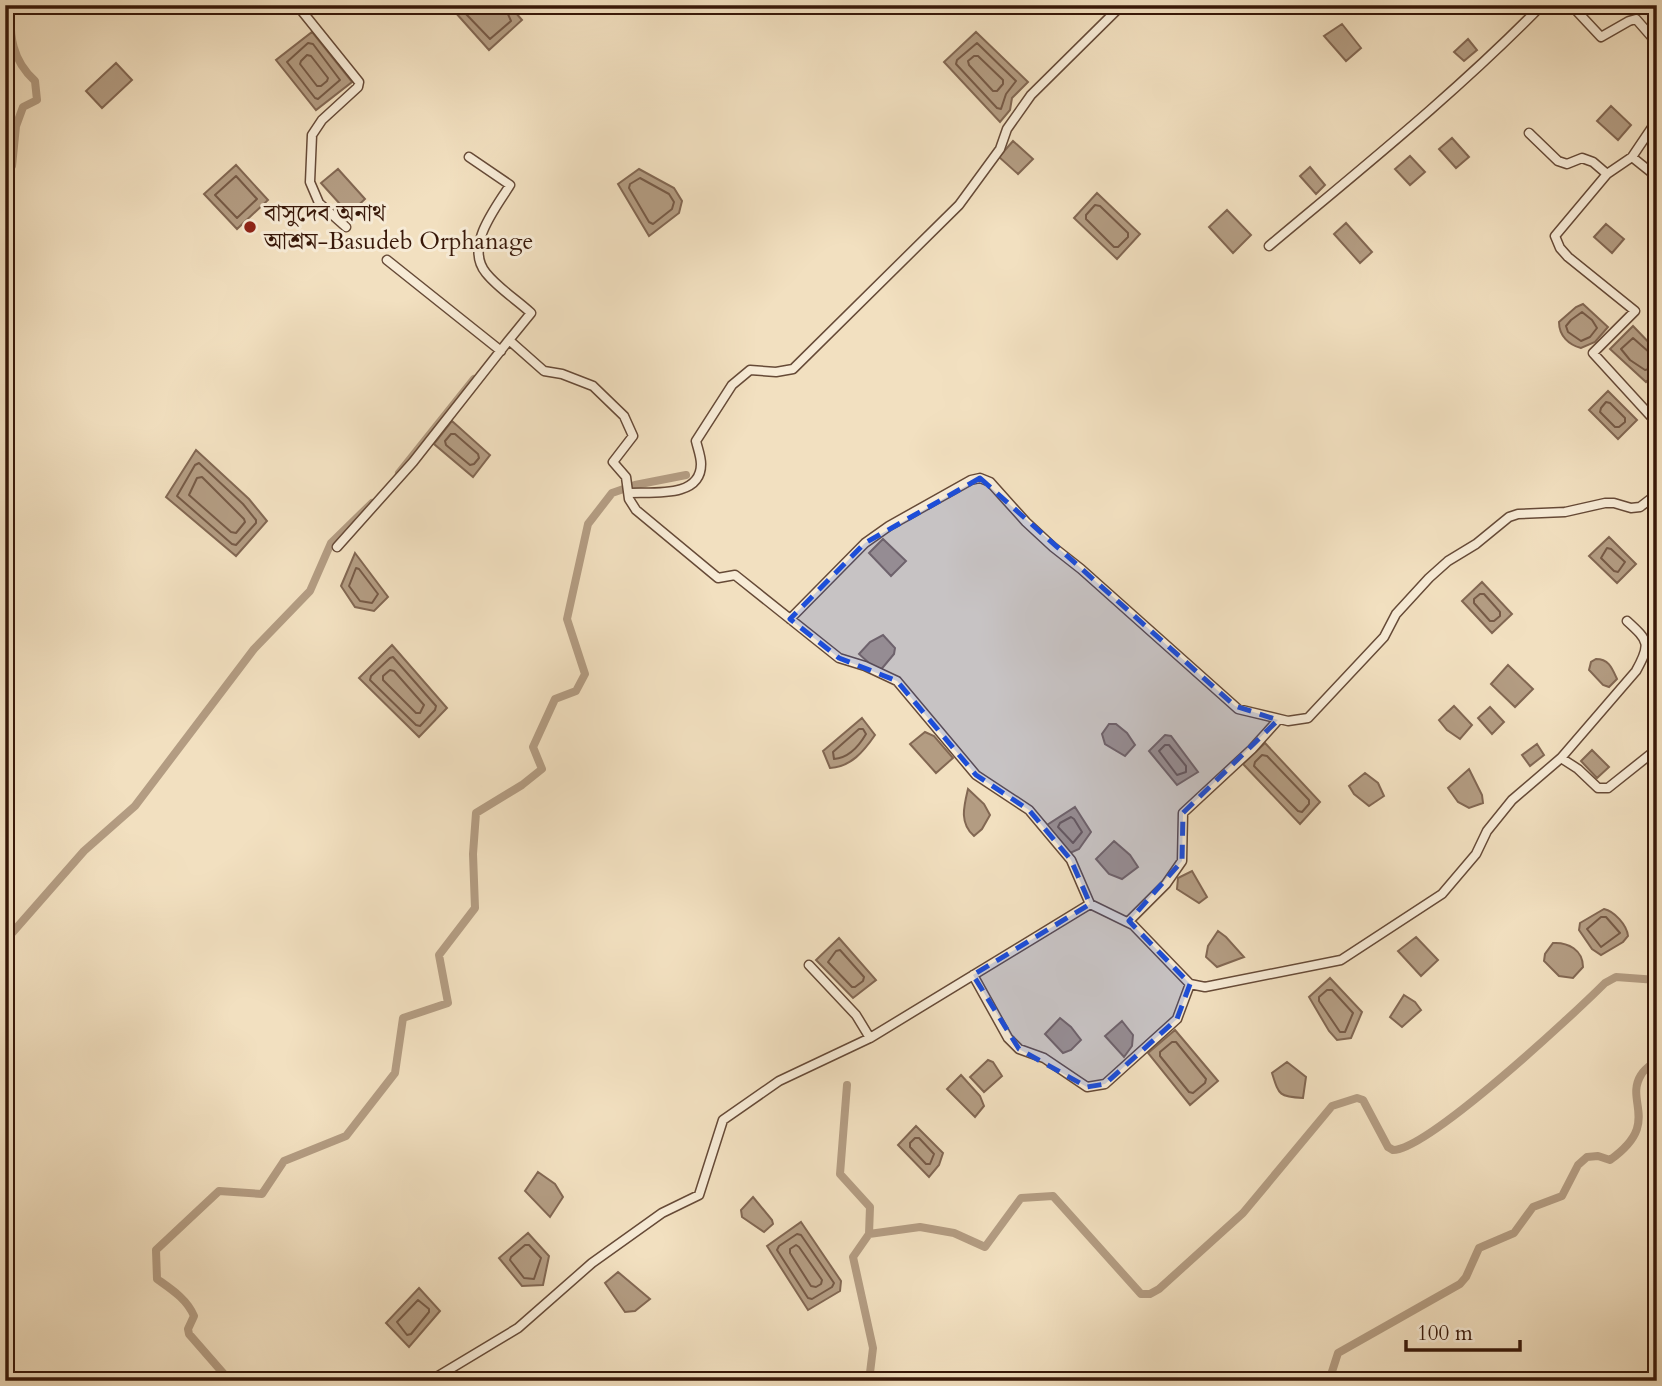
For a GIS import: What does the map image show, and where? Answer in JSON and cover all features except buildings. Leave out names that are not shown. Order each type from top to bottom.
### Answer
[{"type":"street","points":[[297,5],[359,82],[358,87],[322,120],[312,135],[310,182],[319,203],[346,227]]},
{"type":"street","points":[[630,493],[687,488],[695,482],[699,477],[701,463],[696,441],[732,385],[750,370],[776,372],[793,369],[959,205],[1000,149],[1007,129],[1031,95],[1122,5]]},
{"type":"street","points":[[1269,246],[1346,183],[1492,55],[1542,5]]},
{"type":"street","points":[[1572,5],[1601,37],[1636,19],[1657,43]]},
{"type":"street","points":[[1657,120],[1632,157],[1607,174],[1555,236],[1568,257],[1636,311],[1593,353],[1657,423]]},
{"type":"street","points":[[1529,133],[1558,161],[1567,164],[1582,158],[1593,162],[1607,174]]},
{"type":"street","points":[[337,547],[413,462],[531,313],[485,272],[478,253],[483,231],[510,185],[469,157]]},
{"type":"street","points":[[1632,157],[1657,177]]},
{"type":"street","points":[[387,260],[501,351]]},
{"type":"street","points":[[509,340],[544,371],[562,374],[593,386],[624,416],[633,436],[613,462],[626,477],[629,499],[636,510],[718,578],[735,575],[838,658],[897,681],[976,775],[1028,810],[1071,860],[1090,904],[1133,925],[1190,984],[1205,987],[1340,960],[1442,894],[1476,854],[1487,831],[1512,800],[1561,758],[1636,671],[1647,644],[1644,637],[1627,621]]},
{"type":"street","points":[[790,619],[865,543],[889,526],[971,480],[980,478],[990,482],[1053,547],[1235,706],[1289,721],[1307,718],[1384,637],[1396,614],[1429,578],[1509,517],[1518,514],[1565,512],[1605,503],[1631,509],[1640,507],[1657,494]]},
{"type":"street","points":[[1128,922],[1166,884],[1182,861],[1183,813],[1252,750],[1278,720]]},
{"type":"street","points":[[1561,758],[1578,769],[1598,788],[1608,788],[1657,750]]},
{"type":"street","points":[[430,1381],[518,1328],[592,1263],[662,1213],[699,1195],[723,1120],[779,1081],[870,1038],[1090,904]]},
{"type":"street","points":[[809,965],[856,1015],[870,1038]]},
{"type":"street","points":[[973,975],[1008,1038],[1019,1049],[1044,1058],[1087,1087],[1105,1084],[1177,1019],[1190,984]]},
{"type":"highlighted area","points":[[980,478],[1235,706],[1278,720],[1183,813],[1182,861],[1129,921],[1190,984],[1177,1019],[1105,1084],[1087,1087],[1019,1049],[973,975],[1090,904],[1071,860],[1029,810],[976,775],[897,681],[839,658],[790,619],[865,543]]},
{"type":"water","points":[[463,5],[509,5],[522,20],[489,50],[455,12]]},
{"type":"water","points":[[1342,24],[1361,48],[1346,61],[1324,36]]},
{"type":"water","points":[[312,32],[352,82],[316,110],[276,60]]},
{"type":"water","points":[[976,32],[1028,82],[1012,98],[1010,110],[1000,122],[944,62]]},
{"type":"water","points":[[1468,39],[1477,50],[1464,61],[1454,52]]},
{"type":"water","points":[[116,63],[132,80],[102,108],[86,91]]},
{"type":"water","points":[[1611,106],[1631,125],[1618,140],[1597,121]]},
{"type":"water","points":[[1452,138],[1469,157],[1456,168],[1439,149]]},
{"type":"water","points":[[1013,141],[1033,159],[1018,174],[999,157]]},
{"type":"water","points":[[1410,156],[1425,172],[1410,185],[1395,169]]},
{"type":"water","points":[[236,165],[268,200],[237,229],[204,194]]},
{"type":"water","points":[[1310,167],[1325,185],[1316,194],[1300,176]]},
{"type":"water","points":[[338,169],[365,199],[349,214],[321,183]]},
{"type":"water","points":[[639,169],[674,188],[682,201],[679,213],[649,236],[618,184]]},
{"type":"water","points":[[1097,193],[1140,234],[1117,259],[1074,218]]},
{"type":"water","points":[[1227,210],[1251,235],[1233,253],[1209,227]]},
{"type":"water","points":[[1346,223],[1372,252],[1360,263],[1334,234]]},
{"type":"water","points":[[1606,224],[1624,239],[1612,253],[1594,237]]},
{"type":"water","points":[[1583,304],[1608,327],[1595,342],[1581,348],[1566,339],[1559,322]]},
{"type":"water","points":[[1633,326],[1657,351],[1657,371],[1646,382],[1610,349]]},
{"type":"water","points":[[1608,391],[1637,420],[1618,439],[1589,410]]},
{"type":"water","points":[[452,421],[490,455],[473,477],[434,444]]},
{"type":"water","points":[[196,450],[249,499],[267,521],[236,556],[166,497]]},
{"type":"water","points":[[1609,537],[1636,564],[1617,583],[1589,556]]},
{"type":"water","points":[[883,539],[906,561],[891,576],[869,553]]},
{"type":"water","points":[[355,553],[388,597],[374,611],[355,607],[341,586]]},
{"type":"water","points":[[1482,582],[1512,614],[1492,633],[1462,601]]},
{"type":"water","points":[[883,635],[895,648],[894,654],[879,672],[859,654],[870,642]]},
{"type":"water","points":[[392,645],[447,708],[419,737],[359,678]]},
{"type":"water","points":[[1596,659],[1607,662],[1612,668],[1617,679],[1609,687],[1603,685],[1589,670],[1591,662]]},
{"type":"water","points":[[1508,665],[1533,689],[1515,707],[1491,684]]},
{"type":"water","points":[[1454,706],[1472,725],[1460,739],[1439,720]]},
{"type":"water","points":[[1490,707],[1504,722],[1492,734],[1478,718]]},
{"type":"water","points":[[862,718],[875,735],[851,761],[830,768],[823,751]]},
{"type":"water","points":[[1109,724],[1116,724],[1127,733],[1135,745],[1125,756],[1105,744],[1102,734]]},
{"type":"water","points":[[925,732],[934,736],[953,758],[936,773],[910,744]]},
{"type":"water","points":[[1165,735],[1171,736],[1198,772],[1177,785],[1149,751]]},
{"type":"water","points":[[1265,743],[1320,802],[1300,824],[1243,764]]},
{"type":"water","points":[[1537,744],[1544,755],[1530,766],[1522,755]]},
{"type":"water","points":[[1592,750],[1609,767],[1597,778],[1581,761]]},
{"type":"water","points":[[1469,769],[1482,795],[1483,803],[1469,808],[1458,802],[1448,788]]},
{"type":"water","points":[[1365,773],[1378,783],[1384,796],[1369,806],[1354,794],[1349,786]]},
{"type":"water","points":[[968,789],[984,804],[990,815],[982,829],[974,836],[964,820]]},
{"type":"water","points":[[1075,807],[1091,832],[1079,849],[1070,853],[1047,825]]},
{"type":"water","points":[[1114,841],[1130,855],[1138,867],[1122,879],[1109,874],[1096,859]]},
{"type":"water","points":[[1192,871],[1207,897],[1199,903],[1177,889],[1178,878]]},
{"type":"water","points":[[1604,909],[1619,919],[1628,936],[1601,955],[1592,949],[1579,930],[1580,923]]},
{"type":"water","points":[[1218,931],[1244,957],[1217,967],[1206,957],[1208,946]]},
{"type":"water","points":[[1416,937],[1438,960],[1421,976],[1398,951]]},
{"type":"water","points":[[839,938],[876,980],[853,998],[816,960]]},
{"type":"water","points":[[1553,943],[1574,948],[1580,956],[1583,967],[1573,978],[1559,976],[1544,961],[1545,954]]},
{"type":"water","points":[[1330,978],[1362,1012],[1351,1038],[1337,1040],[1309,997]]},
{"type":"water","points":[[1404,995],[1421,1010],[1402,1027],[1390,1017]]},
{"type":"water","points":[[1060,1018],[1081,1040],[1071,1050],[1063,1053],[1045,1034]]},
{"type":"water","points":[[1122,1021],[1133,1035],[1132,1046],[1124,1057],[1105,1036]]},
{"type":"water","points":[[1175,1030],[1218,1081],[1190,1105],[1148,1053]]},
{"type":"water","points":[[988,1060],[993,1062],[1002,1076],[984,1092],[970,1077]]},
{"type":"water","points":[[1287,1062],[1306,1077],[1303,1098],[1284,1095],[1276,1086],[1272,1073]]},
{"type":"water","points":[[961,1075],[980,1096],[984,1106],[975,1117],[947,1089]]},
{"type":"water","points":[[916,1126],[943,1153],[939,1165],[929,1177],[898,1145]]},
{"type":"water","points":[[538,1172],[555,1184],[563,1197],[550,1217],[525,1191]]},
{"type":"water","points":[[753,1197],[772,1220],[773,1224],[764,1232],[742,1217],[741,1210]]},
{"type":"water","points":[[801,1222],[841,1281],[840,1291],[808,1310],[767,1246]]},
{"type":"water","points":[[528,1233],[549,1256],[543,1285],[522,1286],[499,1258]]},
{"type":"water","points":[[618,1272],[650,1299],[635,1311],[625,1312],[605,1283]]},
{"type":"water","points":[[419,1288],[440,1311],[409,1347],[386,1323]]},
{"type":"waterway","points":[[5,171],[12,166],[16,126],[23,107],[37,100],[35,81],[21,65],[14,47],[11,5]]},
{"type":"waterway","points":[[399,473],[474,379]]},
{"type":"waterway","points":[[230,1381],[189,1334],[188,1329],[194,1316],[187,1304],[157,1279],[156,1250],[219,1191],[262,1194],[284,1161],[346,1136],[395,1073],[403,1018],[448,1003],[439,955],[475,908],[473,854],[476,813],[522,785],[542,769],[533,747],[555,699],[576,691],[585,674],[567,619],[588,524],[612,493],[635,485],[686,475]]},
{"type":"waterway","points":[[5,941],[84,851],[135,806],[254,649],[310,591],[331,543],[372,503]]},
{"type":"waterway","points":[[869,1234],[920,1227],[954,1233],[985,1247],[1021,1198],[1053,1196],[1141,1294],[1150,1294],[1159,1289],[1243,1213],[1332,1106],[1357,1098],[1363,1100],[1388,1147],[1393,1150],[1411,1144],[1437,1128],[1500,1078],[1605,983],[1616,977],[1657,980]]},
{"type":"waterway","points":[[1329,1381],[1338,1353],[1460,1284],[1479,1248],[1514,1233],[1533,1207],[1562,1196],[1578,1165],[1587,1157],[1598,1156],[1610,1160],[1626,1147],[1638,1124],[1637,1085],[1642,1073],[1657,1060]]},
{"type":"waterway","points":[[847,1085],[840,1174],[870,1207],[869,1234],[853,1257],[873,1348],[869,1381]]},
{"type":"place","name":"বাসুদেব অনাথ আশ্রম-Basudeb Orphanage","points":[[250,227]]}]
